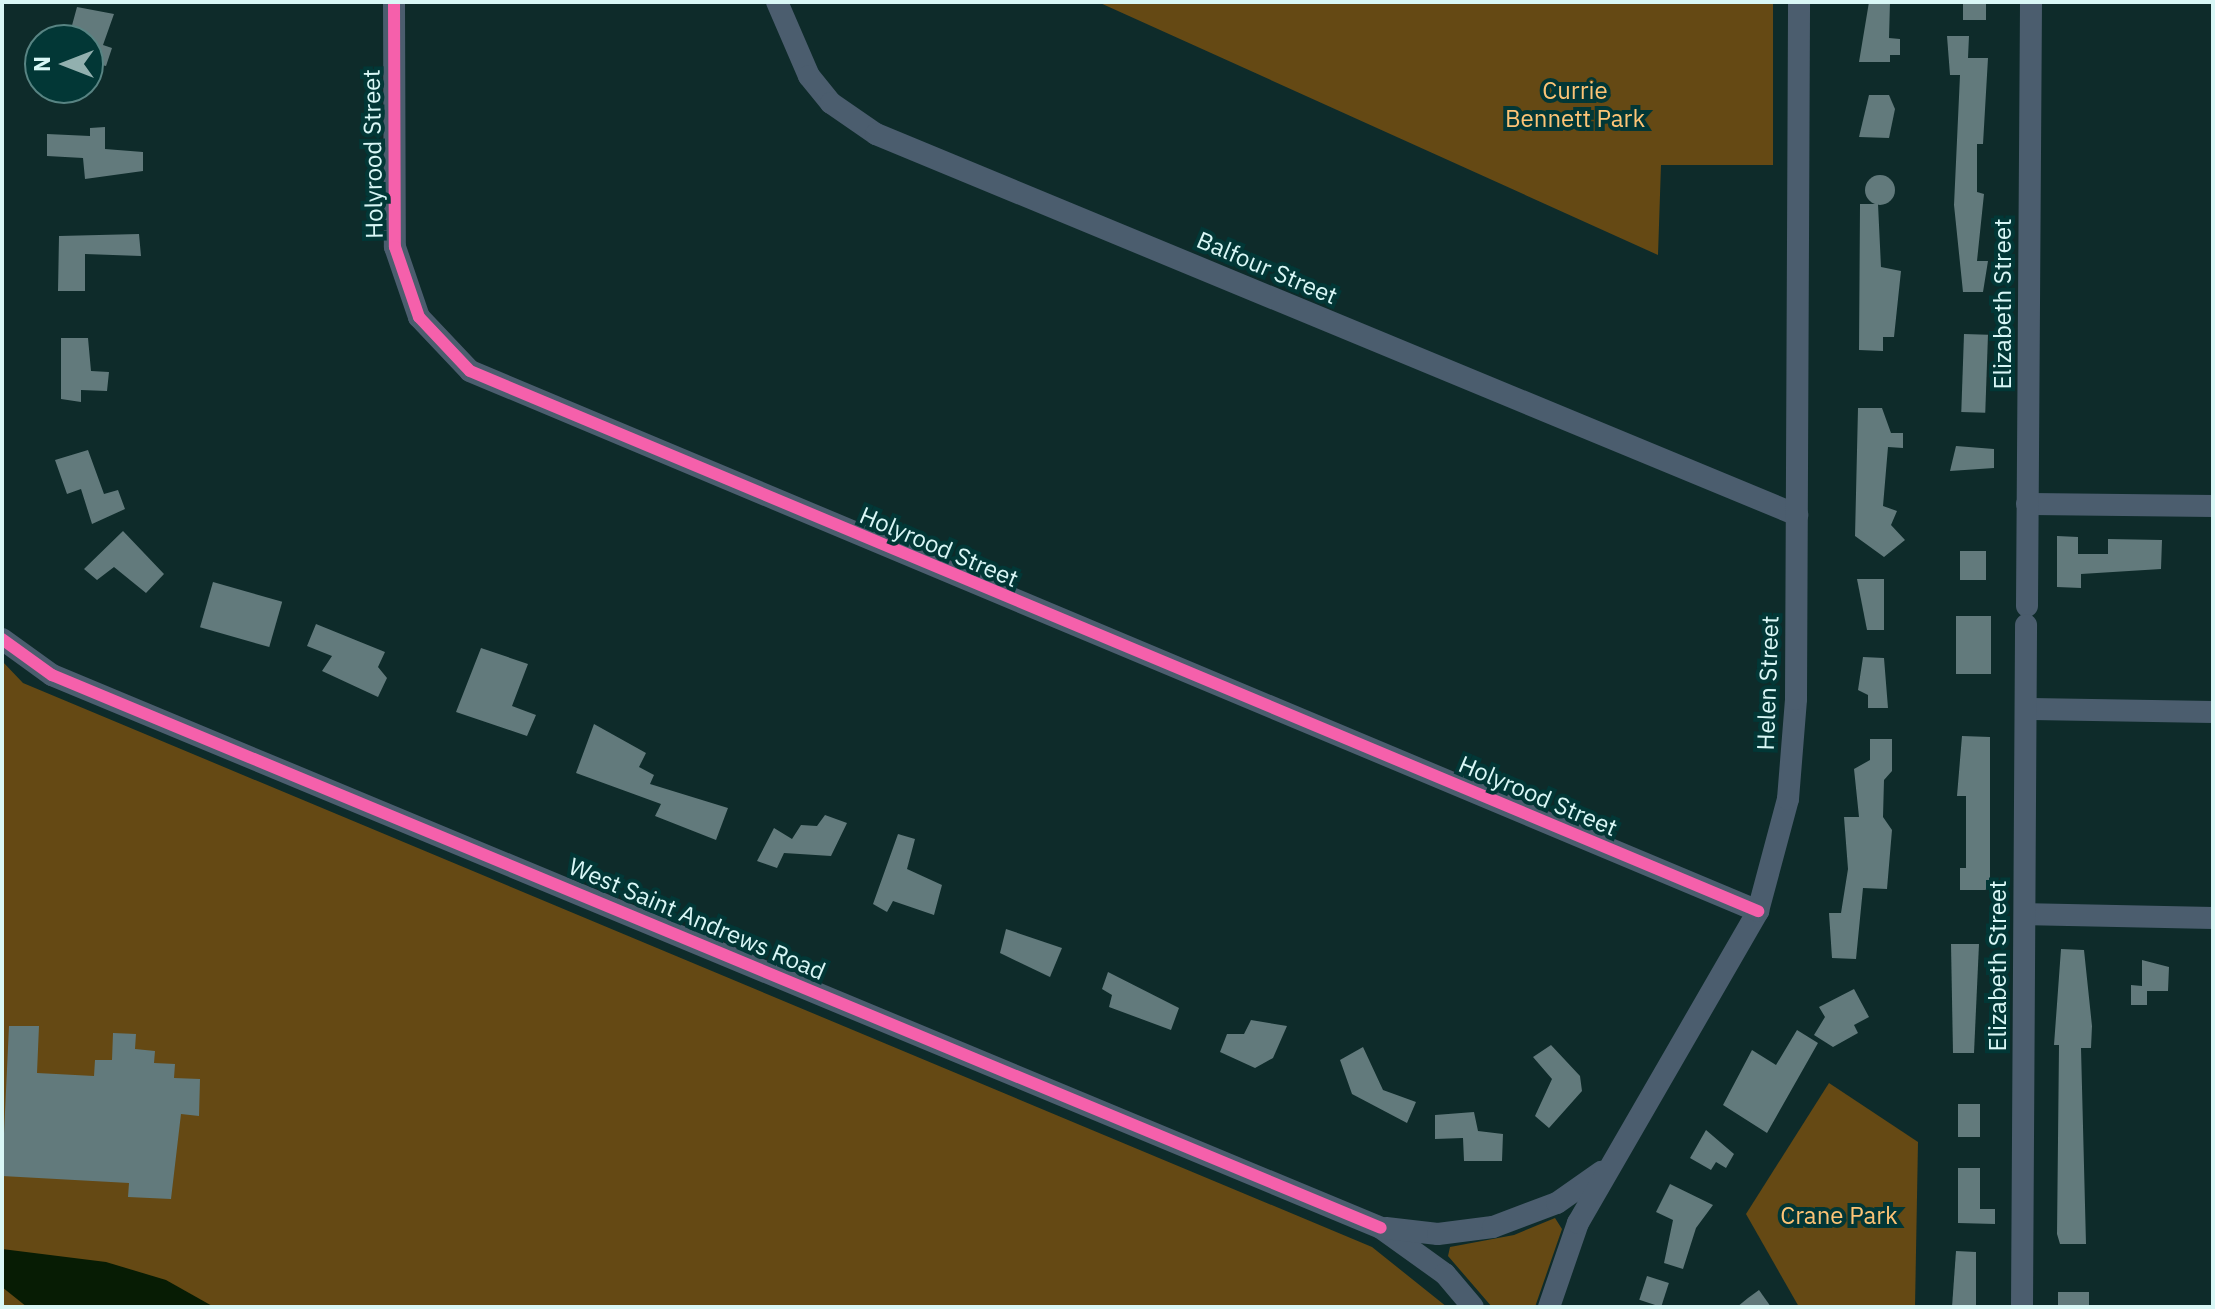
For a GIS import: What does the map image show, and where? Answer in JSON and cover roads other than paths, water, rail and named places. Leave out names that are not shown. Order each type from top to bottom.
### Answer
[{"type":"street","name":"Holyrood Street","points":[[394,2],[395,247],[419,317],[470,371],[1758,911]]},
{"type":"street","name":"Balfour Street","points":[[777,2],[809,76],[831,103],[876,134],[1797,515]]},
{"type":"street","name":"Helen Street","points":[[1549,1307],[1578,1223],[1607,1167],[1730,971],[1758,911],[1794,750],[1799,2]]},
{"type":"street","name":"Elizabeth Street","points":[[2022,1307],[2031,2]]},
{"type":"street","points":[[2027,504],[2213,506]]},
{"type":"street","name":"West Saint Andrews Road","points":[[2,639],[52,675],[1381,1228],[1445,1274],[1473,1307]]},
{"type":"street","points":[[2026,709],[2213,712]]},
{"type":"street","points":[[2025,914],[2213,918]]},
{"type":"street","name":"West Saint Andrews Road","points":[[1381,1228],[1438,1234],[1493,1227],[1557,1203],[1607,1167]]},
{"type":"park label","name":"Currie Bennett Park","points":[[1575,105]]},
{"type":"park label","name":"Crane Park","points":[[1839,1216]]}]
